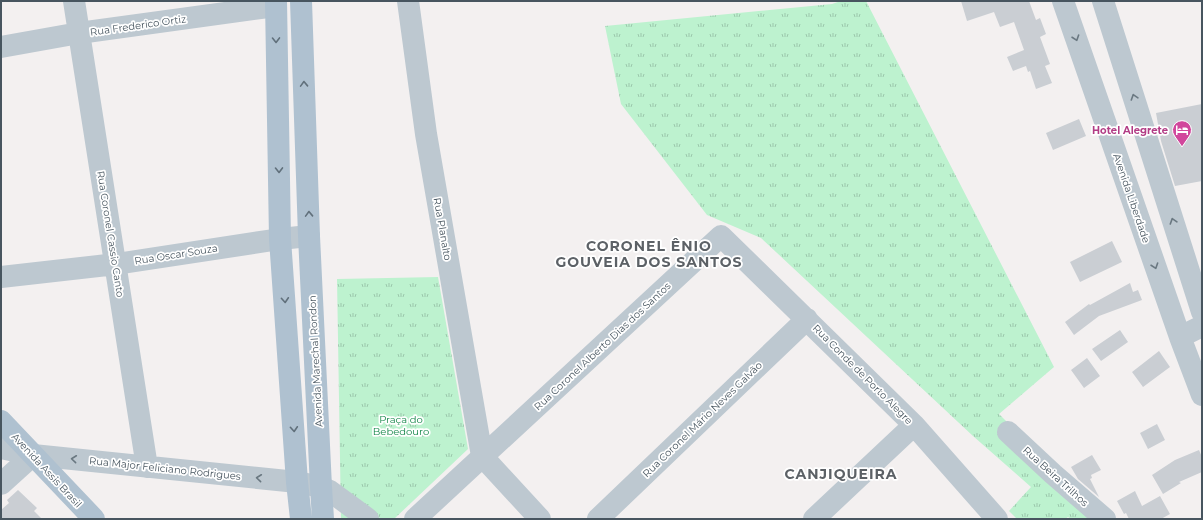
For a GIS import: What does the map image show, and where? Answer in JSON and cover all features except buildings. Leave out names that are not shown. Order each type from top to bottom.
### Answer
[{"type":"main road","name":"Avenida Marechal Rondon","points":[[301,1],[309,236],[323,519]]},
{"type":"main road","points":[[276,3],[280,239],[297,482],[301,519]]},
{"type":"main road","name":"Avenida Assis Brasil","points":[[1,421],[94,519]]},
{"type":"street","name":"Rua Coronel Cassio Canto","points":[[74,1],[147,467]]},
{"type":"street","name":"Rua Planalto","points":[[408,1],[426,134],[482,456]]},
{"type":"street","name":"Avenida Liberdade","points":[[1063,1],[1180,337],[1202,395]]},
{"type":"street","points":[[1103,1],[1202,312]]},
{"type":"street","name":"Rua Frederico Ortiz","points":[[1,47],[79,33],[276,3]]},
{"type":"street","points":[[280,239],[309,236]]},
{"type":"street","name":"Rua Coronel Alberto Dias dos Santos","points":[[415,519],[721,236]]},
{"type":"street","name":"Rua Conde de Porto Alegre","points":[[721,236],[914,425],[997,519]]},
{"type":"street","name":"Rua Oscar Souza","points":[[1,277],[116,264],[280,239]]},
{"type":"street","name":"Rua Coronel Mário Neves Galvão","points":[[598,519],[807,319]]},
{"type":"street","points":[[1180,337],[1202,326]]},
{"type":"street","points":[[814,519],[914,425]]},
{"type":"street","name":"Rua Beira Trilhos","points":[[1008,432],[1053,474],[1105,519]]},
{"type":"street","name":"Rua Major Feliciano Rodrigues","points":[[1,448],[33,454],[297,482]]},
{"type":"street","points":[[1,484],[33,454]]},
{"type":"street","points":[[482,456],[540,519]]},
{"type":"street","points":[[297,482],[321,487],[338,496],[368,519]]},
{"type":"green space","points":[[841,1],[866,1],[1054,367],[999,414],[1039,454],[1115,519],[1071,519],[1068,517],[1065,519],[1017,519],[1009,511],[1031,487],[973,436],[761,238],[707,215],[621,104],[605,26],[832,4]]},
{"type":"green space","name":"Praça do Bebedouro","points":[[438,277],[468,449],[394,519],[341,519],[337,279]]},
{"type":"place","name":"Hotel Alegrete","points":[[1182,147]]},
{"type":"district","name":"CORONEL ÊNIO GOUVEIA DOS SANTOS","points":[[649,254]]},
{"type":"district","name":"CANJIQUEIRA","points":[[841,474]]}]
